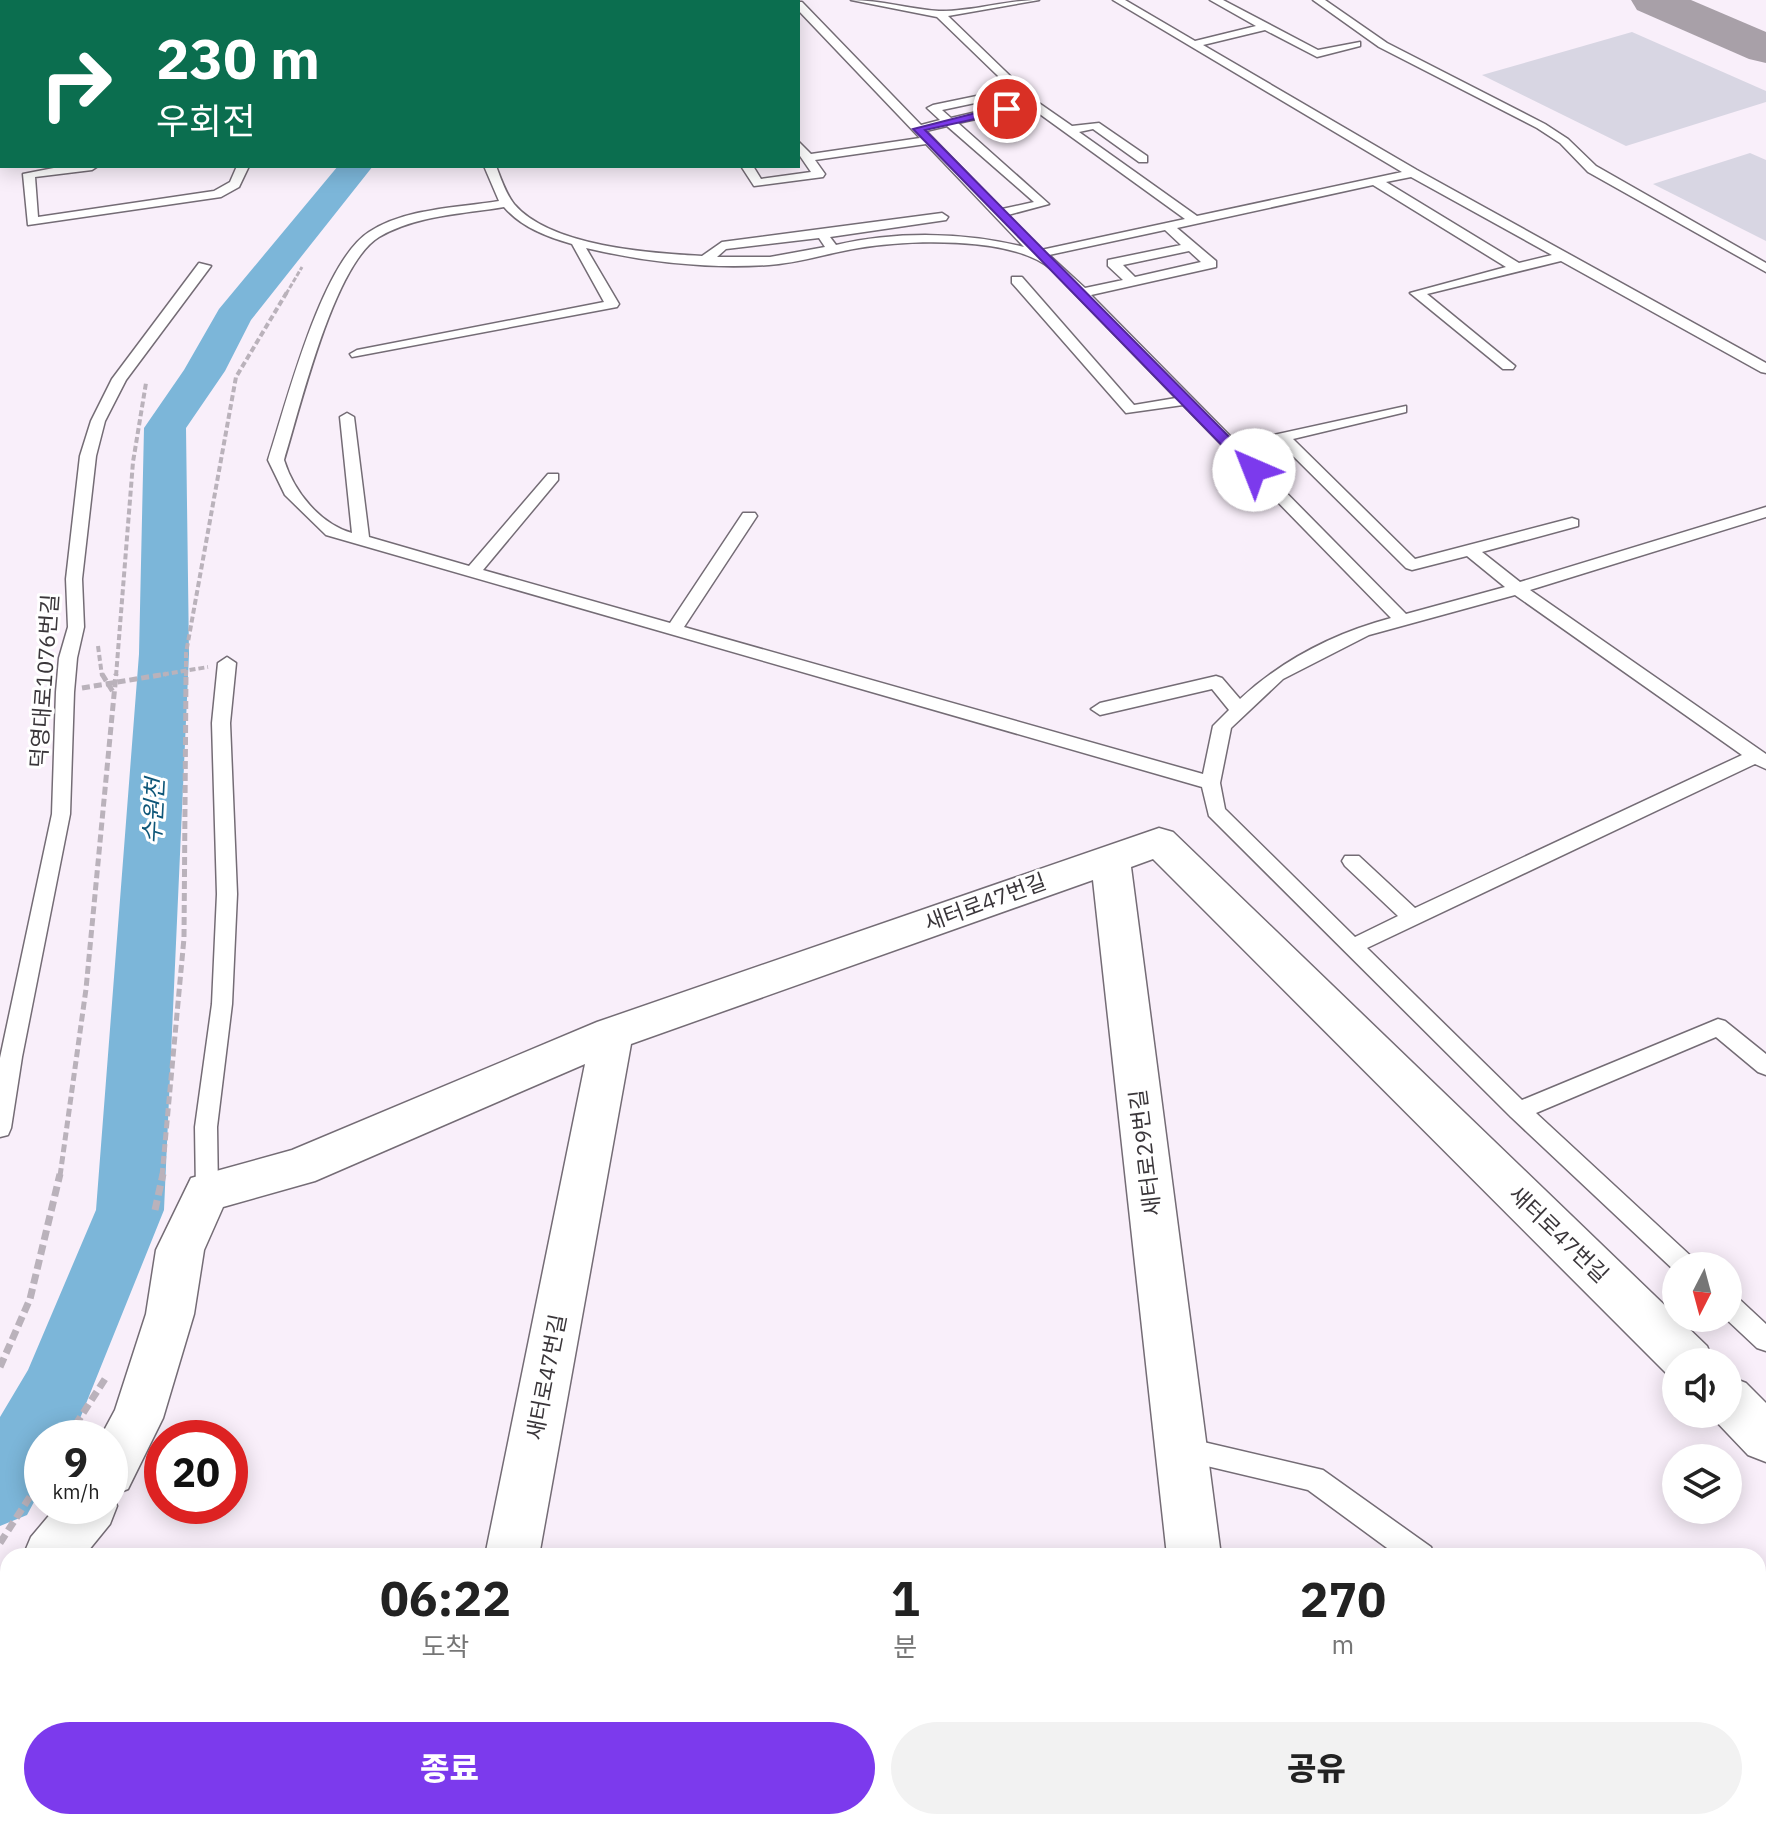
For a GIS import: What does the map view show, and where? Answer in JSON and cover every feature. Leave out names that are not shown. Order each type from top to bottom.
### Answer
[{"type":"street","name":"새터로47번길","points":[[514,1548],[612,1034],[1159,842],[1675,1348]]},
{"type":"street","name":"새터로29번길","points":[[1110,858],[1193,1548]]},
{"type":"street","points":[[128,1437],[138,1418],[170,1314],[180,1250],[207,1192],[299,1167],[612,1034]]},
{"type":"street","points":[[1742,1414],[1766,1438]]},
{"type":"street","points":[[57,1548],[76,1524]]},
{"type":"lane","points":[[856,0],[940,14],[1034,0]]},
{"type":"lane","points":[[1118,0],[1413,173],[1766,369]]},
{"type":"lane","points":[[1318,0],[1383,45],[1541,126],[1564,141],[1592,169],[1766,268]]},
{"type":"lane","points":[[1222,1],[1317,54],[1356,44]]},
{"type":"lane","points":[[800,6],[1038,254],[1082,293],[1402,620]]},
{"type":"lane","points":[[940,14],[1032,103],[1195,220]]},
{"type":"lane","points":[[1195,44],[1266,27]]},
{"type":"lane","points":[[999,213],[1043,204],[933,108],[991,96],[1007,109]]},
{"type":"lane","points":[[918,129],[1032,103]]},
{"type":"lane","points":[[1070,130],[1095,125],[1143,159]]},
{"type":"lane","points":[[808,158],[929,140]]},
{"type":"lane","points":[[748,168],[758,183],[819,174],[800,148]]},
{"type":"lane","points":[[76,168],[29,174],[32,222],[217,194],[235,184],[242,168]]},
{"type":"lane","points":[[491,168],[501,196],[519,216],[549,235],[578,244],[705,261],[771,261],[882,240],[960,241],[1038,254],[1413,173]]},
{"type":"lane","points":[[1375,181],[1517,268]]},
{"type":"lane","points":[[508,203],[422,218],[369,237],[351,255],[333,288],[276,460],[281,482],[305,509],[332,532],[1211,783]]},
{"type":"lane","points":[[705,261],[722,246],[942,217]]},
{"type":"lane","points":[[1082,293],[1211,264],[1167,226]]},
{"type":"lane","points":[[822,234],[833,249]]},
{"type":"lane","points":[[357,354],[612,304],[578,244]]},
{"type":"lane","points":[[1133,282],[1113,263],[1191,247]]},
{"type":"lane","points":[[1508,366],[1417,293],[1564,256]]},
{"type":"lane","name":"덕영대로1076번길","points":[[0,1128],[11,1057],[61,814],[67,669],[76,627],[74,579],[88,456],[98,421],[119,379],[204,266]]},
{"type":"lane","points":[[1017,280],[1131,410],[1187,400]]},
{"type":"lane","points":[[1233,448],[1401,409]]},
{"type":"lane","points":[[347,417],[361,541]]},
{"type":"lane","points":[[1282,437],[1412,565],[1572,523]]},
{"type":"lane","points":[[472,572],[553,477]]},
{"type":"lane","points":[[1671,1252],[1519,1111],[1216,811],[1211,783],[1222,726],[1277,675],[1363,631],[1516,589],[1766,512]]},
{"type":"lane","points":[[674,630],[749,516]]},
{"type":"lane","points":[[1470,550],[1516,589],[1761,760]]},
{"type":"lane","points":[[207,1192],[206,1127],[222,1004],[227,894],[218,665]]},
{"type":"lane","points":[[1100,709],[1216,682],[1239,710]]},
{"type":"lane","points":[[1351,947],[1761,760]]},
{"type":"lane","points":[[1352,861],[1413,918]]},
{"type":"lane","points":[[1519,1111],[1718,1027],[1766,1066]]},
{"type":"lane","points":[[1742,1318],[1766,1340]]},
{"type":"lane","points":[[1181,1449],[1314,1479],[1410,1548]]},
{"type":"path","points":[[155,1210],[162,1180],[184,938],[186,653],[236,377],[302,267]]},
{"type":"path","points":[[0,1367],[16,1340],[65,1152],[93,947],[133,462],[145,385],[152,373]]},
{"type":"path","points":[[76,627],[90,628],[95,634],[102,676],[113,693]]},
{"type":"path","points":[[82,688],[218,665]]},
{"type":"path","points":[[79,1420],[108,1375]]},
{"type":"path","points":[[0,1543],[24,1506]]},
{"type":"building","points":[[1632,32],[1766,91],[1766,102],[1626,146],[1482,75]]},
{"type":"building","points":[[1750,153],[1766,160],[1766,241],[1653,184]]},
{"type":"waterway","name":"수원천","points":[[0,1489],[55,1392],[130,1210],[164,654],[165,428],[204,371],[233,317],[354,168]]},
{"type":"taxiway","points":[[1653,0],[1766,49]]},
{"type":"route","points":[[1007,109],[918,129],[1254,470]]}]
